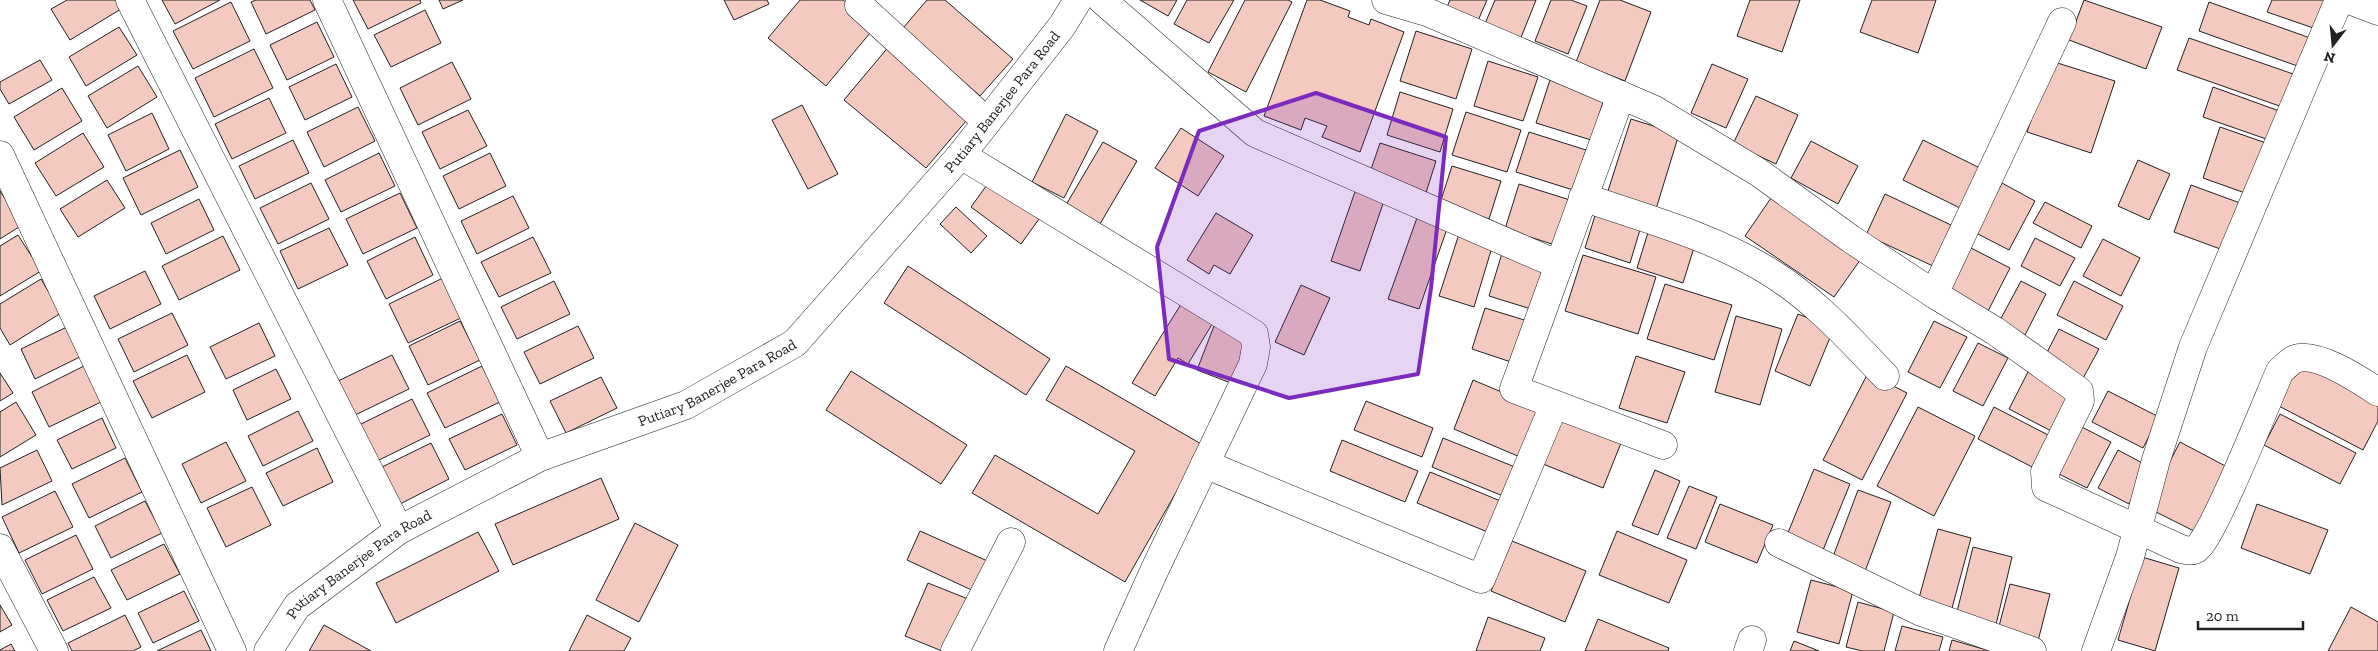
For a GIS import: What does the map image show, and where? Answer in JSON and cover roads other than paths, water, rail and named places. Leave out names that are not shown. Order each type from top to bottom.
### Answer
[{"type":"street","points":[[130,0],[399,530]]},
{"type":"street","points":[[327,0],[540,457]]},
{"type":"street","name":"Putiary Banerjee Para Road","points":[[268,651],[298,606],[399,530],[540,457],[686,404],[795,343],[961,155],[1062,26],[1078,0]]},
{"type":"street","points":[[1102,0],[1255,133],[1558,265]]},
{"type":"street","points":[[1386,0],[1427,12],[1654,109],[1758,172],[1851,239],[1934,294],[1995,331],[2079,391],[2080,401],[2045,472],[2046,487],[2136,530],[2187,551],[2197,549],[2204,541],[2220,509],[2280,371],[2294,359],[2313,358],[2359,380],[2378,392]]},
{"type":"street","points":[[2096,651],[2130,557],[2156,460],[2193,347],[2339,0]]},
{"type":"street","points":[[2349,0],[2378,11]]},
{"type":"street","points":[[859,5],[987,122]]},
{"type":"street","points":[[1934,294],[2062,22]]},
{"type":"street","points":[[1621,95],[1514,389],[1663,445]]},
{"type":"street","points":[[0,155],[232,651]]},
{"type":"street","points":[[961,155],[1254,334],[1256,347],[1252,364],[1118,651]]},
{"type":"street","points":[[1583,197],[1692,234],[1764,268],[1824,313],[1886,376]]},
{"type":"street","points":[[1205,464],[1481,580],[1554,405]]},
{"type":"street","points":[[955,651],[1011,542]]},
{"type":"street","points":[[1779,544],[1919,611],[2032,651]]},
{"type":"street","points":[[0,548],[54,651]]}]
